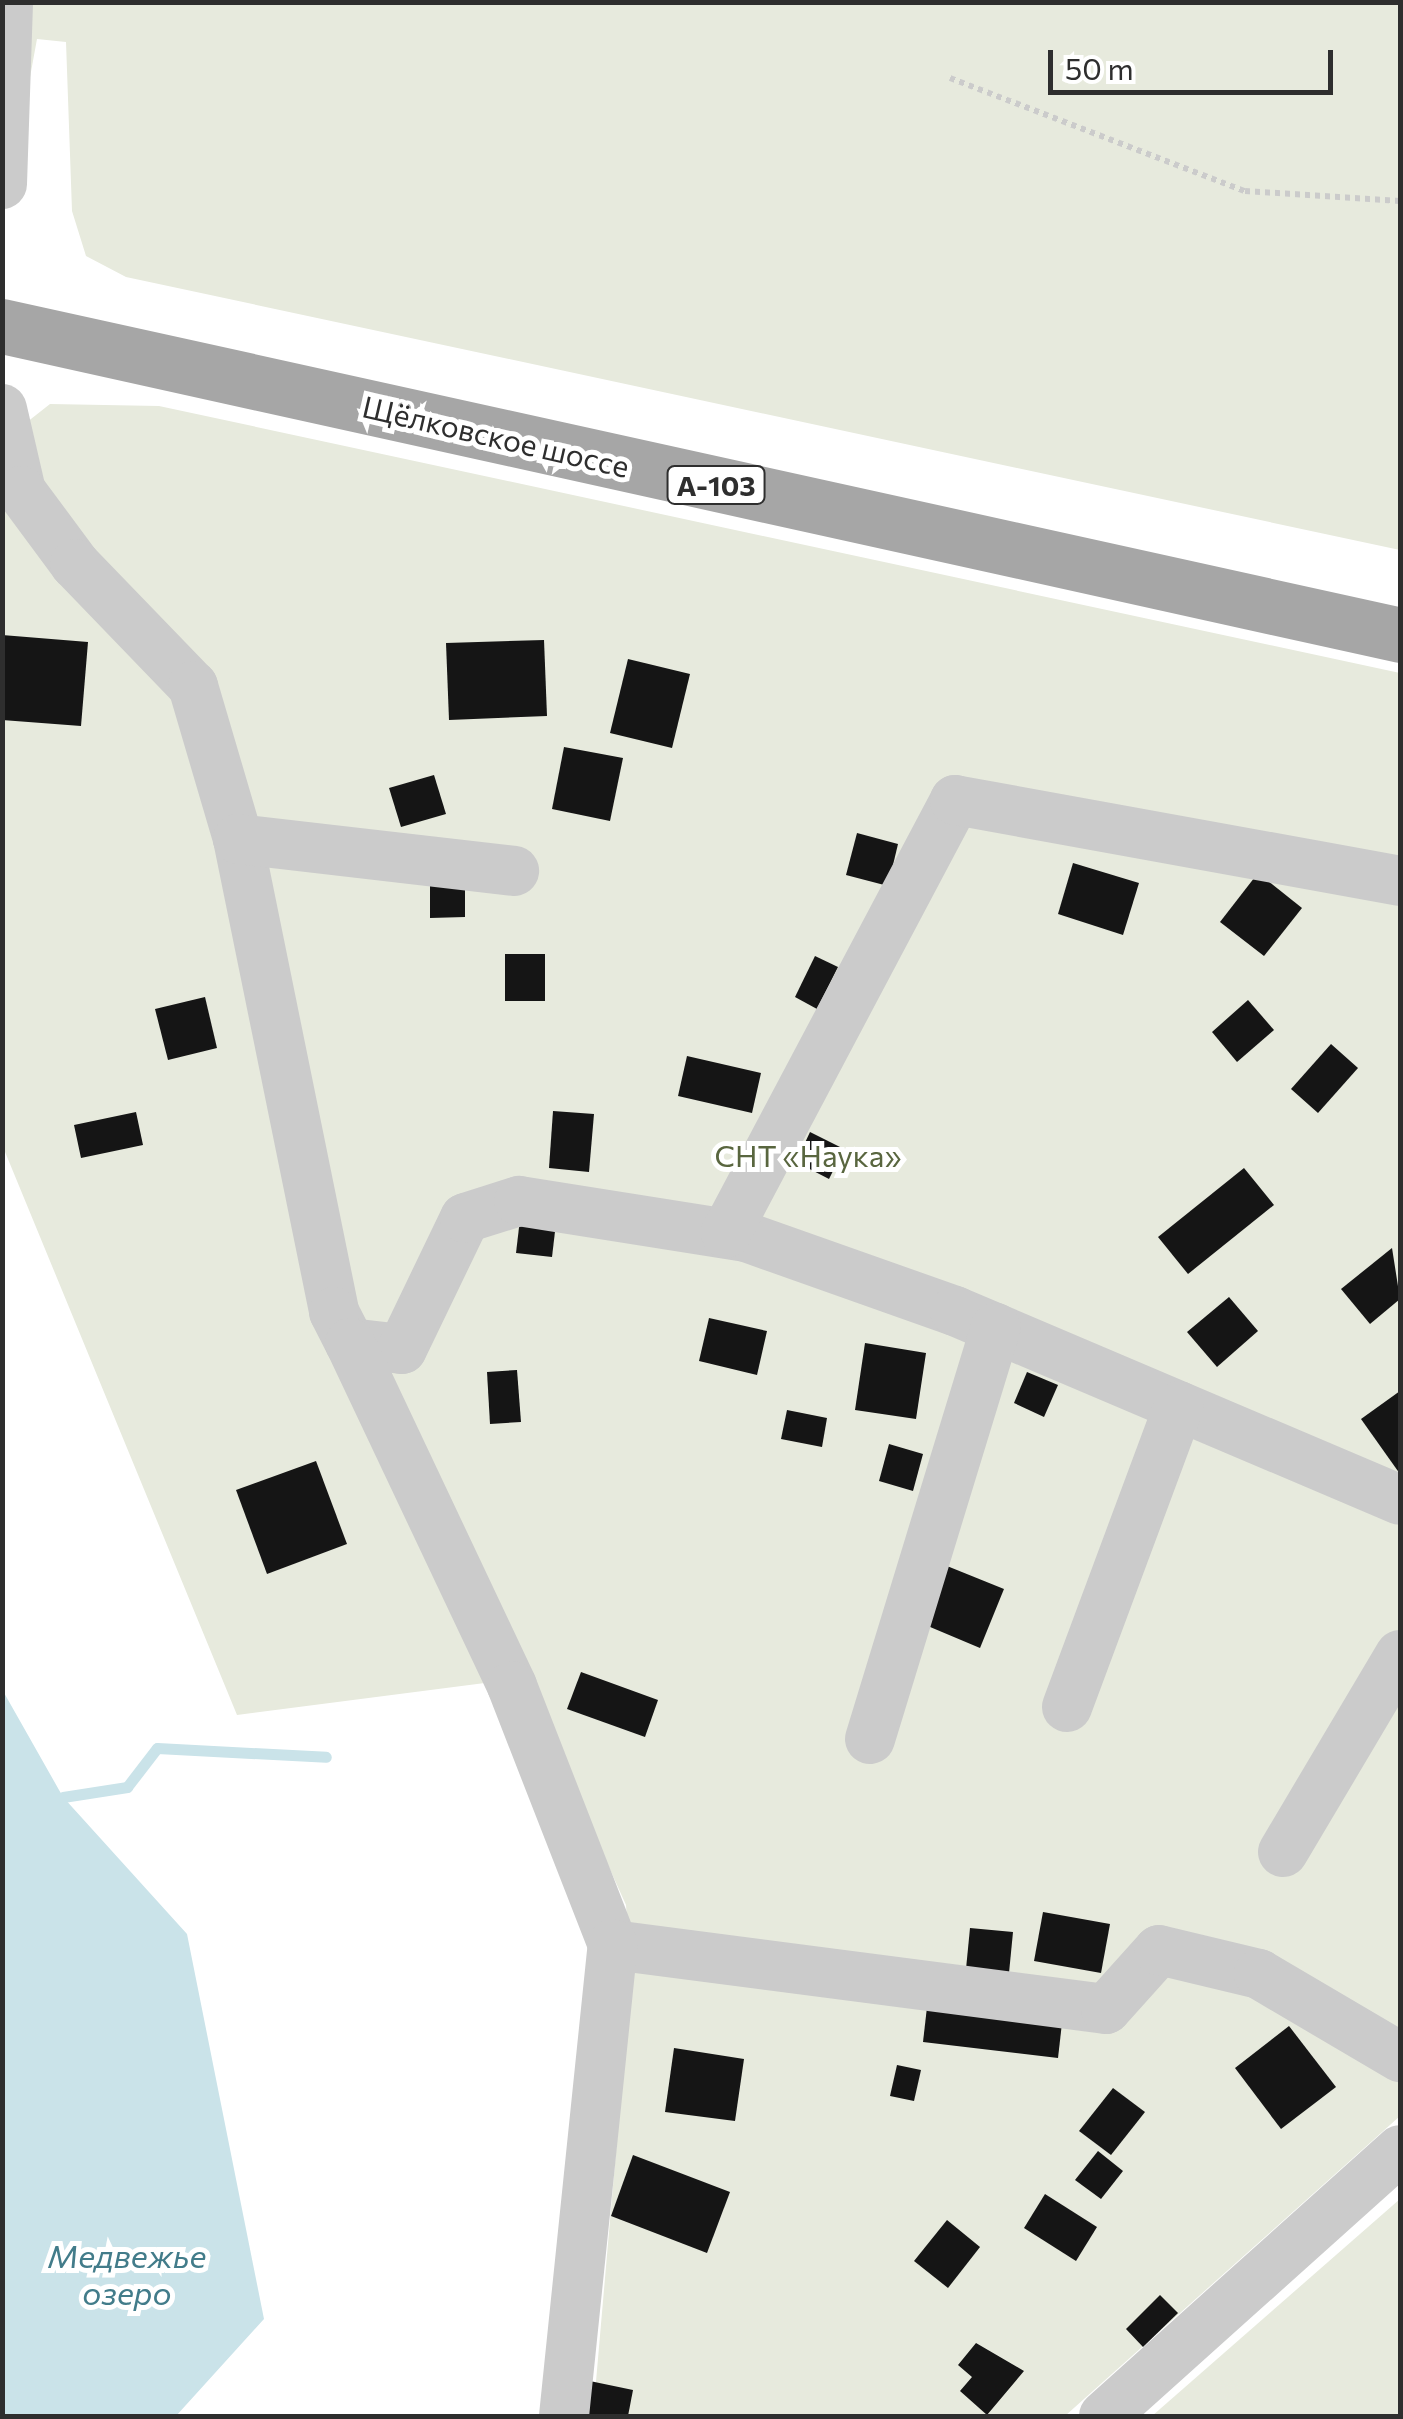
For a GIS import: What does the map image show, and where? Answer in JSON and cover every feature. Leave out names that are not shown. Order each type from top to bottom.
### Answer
[{"type":"main road","name":"Щёлковское шоссе","points":[[2,326],[1400,635]]},
{"type":"street","points":[[2,184],[8,2]]},
{"type":"street","points":[[2,408],[21,491],[75,564],[192,686],[238,839],[334,1312],[512,1686],[613,1945],[564,2416]]},
{"type":"street","points":[[726,1233],[955,800],[1400,882]]},
{"type":"street","points":[[238,839],[514,870]]},
{"type":"street","points":[[350,1343],[402,1349],[465,1218],[519,1201],[726,1233],[996,1328],[1400,1500]]},
{"type":"street","points":[[870,1739],[996,1328]]},
{"type":"street","points":[[1067,1708],[1178,1406]]},
{"type":"street","points":[[1283,1852],[1400,1655]]},
{"type":"street","points":[[613,1945],[1106,2009],[1159,1950],[1259,1974],[1400,2057]]},
{"type":"street","points":[[1104,2416],[1400,2150]]},
{"type":"path","points":[[950,78],[1245,191],[1400,202]]},
{"type":"green space","points":[[3,3],[1400,3],[1400,550],[126,277],[86,256],[72,211],[66,42],[37,39],[15,159]]},
{"type":"green space","name":"СНТ «Наука»","points":[[50,404],[159,406],[1400,673],[1400,2116],[1065,2416],[593,2416],[631,1979],[626,1905],[524,1678],[237,1715],[3,1147],[3,441]]},
{"type":"green space","points":[[1400,2199],[1400,2416],[1152,2416]]},
{"type":"water","name":"Медвежье озеро","points":[[3,1691],[63,1797],[187,1934],[264,2319],[176,2416],[3,2416]]},
{"type":"building","points":[[2,635],[88,642],[81,726],[2,720]]},
{"type":"building","points":[[544,640],[547,716],[449,720],[446,643]]},
{"type":"building","points":[[628,659],[690,674],[672,748],[610,733]]},
{"type":"building","points":[[564,747],[623,758],[610,821],[552,809]]},
{"type":"building","points":[[434,775],[446,814],[401,827],[389,788]]},
{"type":"building","points":[[857,833],[898,844],[888,886],[846,875]]},
{"type":"building","points":[[1073,863],[1139,883],[1123,935],[1058,914]]},
{"type":"building","points":[[1258,873],[1302,908],[1264,956],[1220,922]]},
{"type":"building","points":[[430,879],[465,879],[465,917],[430,918]]},
{"type":"building","points":[[505,954],[545,954],[545,1001],[505,1001]]},
{"type":"building","points":[[815,956],[838,967],[817,1009],[795,997]]},
{"type":"building","points":[[205,997],[217,1048],[168,1060],[155,1009]]},
{"type":"building","points":[[1248,1000],[1274,1030],[1237,1062],[1212,1032]]},
{"type":"building","points":[[1331,1044],[1358,1068],[1318,1113],[1291,1089]]},
{"type":"building","points":[[687,1056],[761,1073],[752,1113],[678,1096]]},
{"type":"building","points":[[553,1111],[594,1114],[589,1172],[549,1168]]},
{"type":"building","points":[[136,1112],[143,1145],[81,1158],[74,1125]]},
{"type":"building","points":[[810,1132],[844,1149],[829,1179],[796,1162]]},
{"type":"building","points":[[1244,1168],[1274,1205],[1188,1274],[1158,1237]]},
{"type":"building","points":[[520,1219],[556,1223],[552,1257],[516,1253]]},
{"type":"building","points":[[1392,1248],[1400,1299],[1370,1324],[1341,1289]]},
{"type":"building","points":[[1229,1297],[1258,1331],[1217,1367],[1187,1332]]},
{"type":"building","points":[[709,1318],[767,1331],[757,1375],[699,1361]]},
{"type":"building","points":[[865,1343],[926,1353],[916,1419],[855,1410]]},
{"type":"building","points":[[517,1370],[521,1422],[490,1424],[487,1372]]},
{"type":"building","points":[[1027,1372],[1058,1385],[1044,1417],[1014,1403]]},
{"type":"building","points":[[1400,1391],[1400,1474],[1361,1419]]},
{"type":"building","points":[[787,1410],[827,1418],[822,1447],[781,1439]]},
{"type":"building","points":[[889,1444],[923,1454],[913,1491],[879,1481]]},
{"type":"building","points":[[316,1461],[347,1544],[267,1574],[236,1490]]},
{"type":"building","points":[[947,1566],[1004,1589],[980,1648],[923,1624]]},
{"type":"building","points":[[581,1672],[658,1700],[645,1737],[567,1709]]},
{"type":"building","points":[[1043,1912],[1110,1924],[1101,1973],[1034,1961]]},
{"type":"building","points":[[970,1928],[1013,1932],[1009,1973],[966,1969]]},
{"type":"building","points":[[927,2007],[1062,2023],[1058,2058],[923,2042]]},
{"type":"building","points":[[1289,2026],[1336,2087],[1281,2129],[1235,2068]]},
{"type":"building","points":[[674,2048],[744,2059],[735,2121],[665,2112]]},
{"type":"building","points":[[897,2065],[921,2070],[914,2101],[890,2096]]},
{"type":"building","points":[[1113,2088],[1145,2112],[1111,2155],[1079,2131]]},
{"type":"building","points":[[1098,2151],[1123,2171],[1101,2199],[1075,2180]]},
{"type":"building","points":[[633,2155],[730,2192],[707,2253],[611,2216]]},
{"type":"building","points":[[1045,2194],[1097,2227],[1076,2261],[1024,2228]]},
{"type":"building","points":[[947,2220],[980,2247],[948,2288],[914,2261]]},
{"type":"building","points":[[1160,2295],[1178,2313],[1143,2347],[1126,2329]]},
{"type":"building","points":[[976,2343],[1024,2371],[987,2415],[960,2391],[972,2377],[958,2365]]},
{"type":"building","points":[[585,2380],[633,2390],[628,2416],[578,2416]]},
{"type":"waterway","points":[[63,1797],[127,1787],[157,1748],[326,1757]]}]
